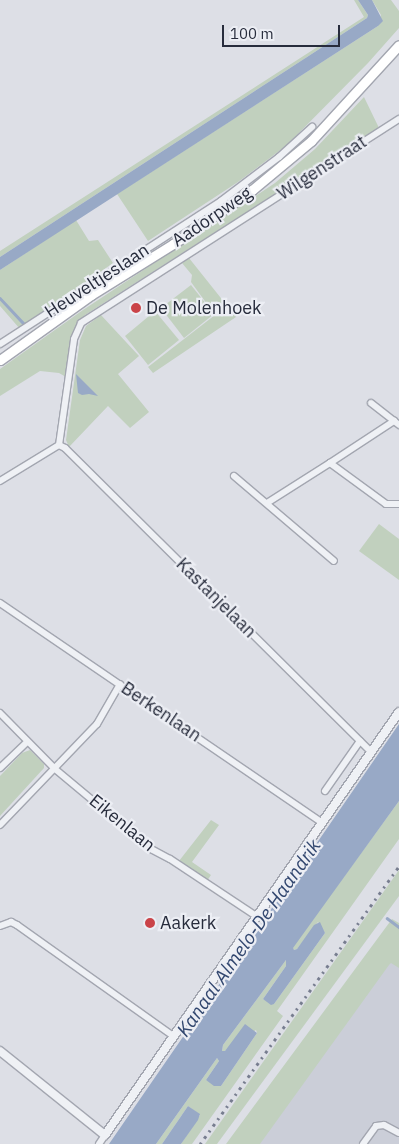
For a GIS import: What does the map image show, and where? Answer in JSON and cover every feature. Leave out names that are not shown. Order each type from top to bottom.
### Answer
[{"type":"main road","name":"Aadorpweg","points":[[0,360],[91,295],[173,244],[260,184],[311,141],[399,45]]},
{"type":"street","name":"Wilgenstraat","points":[[60,445],[69,366],[77,328],[97,312],[399,119]]},
{"type":"street","name":"Heuveltjeslaan","points":[[0,344],[221,201],[279,157],[312,127]]},
{"type":"street","points":[[267,503],[397,423],[371,403]]},
{"type":"street","points":[[0,481],[60,445]]},
{"type":"street","name":"Kastanjelaan","points":[[60,445],[371,752]]},
{"type":"street","points":[[330,463],[386,504],[399,504]]},
{"type":"street","points":[[234,476],[334,561]]},
{"type":"street","name":"Berkenlaan","points":[[0,603],[322,823]]},
{"type":"street","points":[[0,825],[97,724],[120,684]]},
{"type":"street","points":[[99,1144],[399,712]]},
{"type":"street","name":"Eikenlaan","points":[[0,713],[55,769],[152,849],[256,916]]},
{"type":"street","points":[[325,791],[360,741]]},
{"type":"street","points":[[0,768],[27,742]]},
{"type":"street","points":[[0,926],[11,922],[17,925],[173,1036]]},
{"type":"street","points":[[0,1051],[105,1135]]},
{"type":"street","points":[[363,1144],[376,1126],[384,1125],[399,1134]]},
{"type":"shaded area","points":[[399,939],[399,1144],[254,1144]]},
{"type":"green space","points":[[354,0],[358,0],[368,15],[367,18],[0,257],[0,251],[364,17]]},
{"type":"green space","points":[[372,0],[391,0],[399,11],[399,28],[368,63],[287,145],[238,182],[148,241],[117,194],[378,26],[381,15]]},
{"type":"green space","points":[[364,97],[379,128],[85,315],[74,329],[66,377],[59,373],[40,371],[0,396],[0,369],[83,310],[275,183],[315,149]]},
{"type":"green space","points":[[76,220],[89,241],[98,240],[113,263],[20,329],[0,306],[0,270]]},
{"type":"green space","points":[[189,258],[236,317],[153,373],[148,367],[215,315],[191,282],[192,275],[182,263]]},
{"type":"green space","points":[[191,285],[214,314],[184,338],[161,308]]},
{"type":"green space","points":[[155,311],[179,340],[148,365],[125,336]]},
{"type":"green space","points":[[101,315],[139,356],[118,374],[149,412],[130,428],[108,406],[69,447],[66,440],[80,340],[86,326]]},
{"type":"green space","points":[[379,524],[399,539],[399,580],[359,551]]},
{"type":"green space","points":[[30,750],[44,764],[44,768],[0,816],[0,776],[22,753]]},
{"type":"green space","points":[[399,801],[399,839],[277,1011],[283,1016],[192,1144],[181,1144],[200,1115],[188,1106],[162,1144],[156,1144],[217,1058],[219,1061],[206,1080],[221,1086],[257,1033],[256,1030],[225,1051],[222,1051],[223,1045],[286,960],[286,966],[263,999],[274,1004],[325,933],[318,922],[297,949],[294,950],[292,948]]},
{"type":"green space","points":[[211,820],[219,825],[192,862],[211,875],[207,881],[179,861]]},
{"type":"green space","points":[[399,870],[399,896],[217,1144],[205,1144]]},
{"type":"green space","points":[[392,919],[399,923],[399,968],[391,963],[389,965],[260,1144],[226,1144]]},
{"type":"water","points":[[358,0],[372,0],[383,21],[378,26],[0,270],[0,257],[367,18],[368,15]]},
{"type":"water","points":[[76,374],[98,396],[78,393]]},
{"type":"water","points":[[399,724],[399,801],[293,948],[294,950],[297,949],[314,925],[320,922],[325,933],[274,1004],[271,1005],[263,999],[286,966],[286,960],[223,1045],[222,1051],[225,1051],[245,1024],[257,1033],[221,1086],[214,1086],[206,1080],[219,1061],[217,1058],[156,1144],[109,1144]]},
{"type":"water","points":[[188,1106],[200,1114],[198,1120],[181,1144],[162,1144]]},
{"type":"waterway","points":[[0,298],[24,324]]},
{"type":"waterway","points":[[387,918],[399,927]]},
{"type":"railway","points":[[200,1144],[399,866]]},
{"type":"place","name":"De Molenhoek","points":[[136,308]]},
{"type":"place","name":"Aakerk","points":[[150,923]]},
{"type":"water label","name":"Kanaal Almelo-De Haandrik","points":[[249,938]]}]
